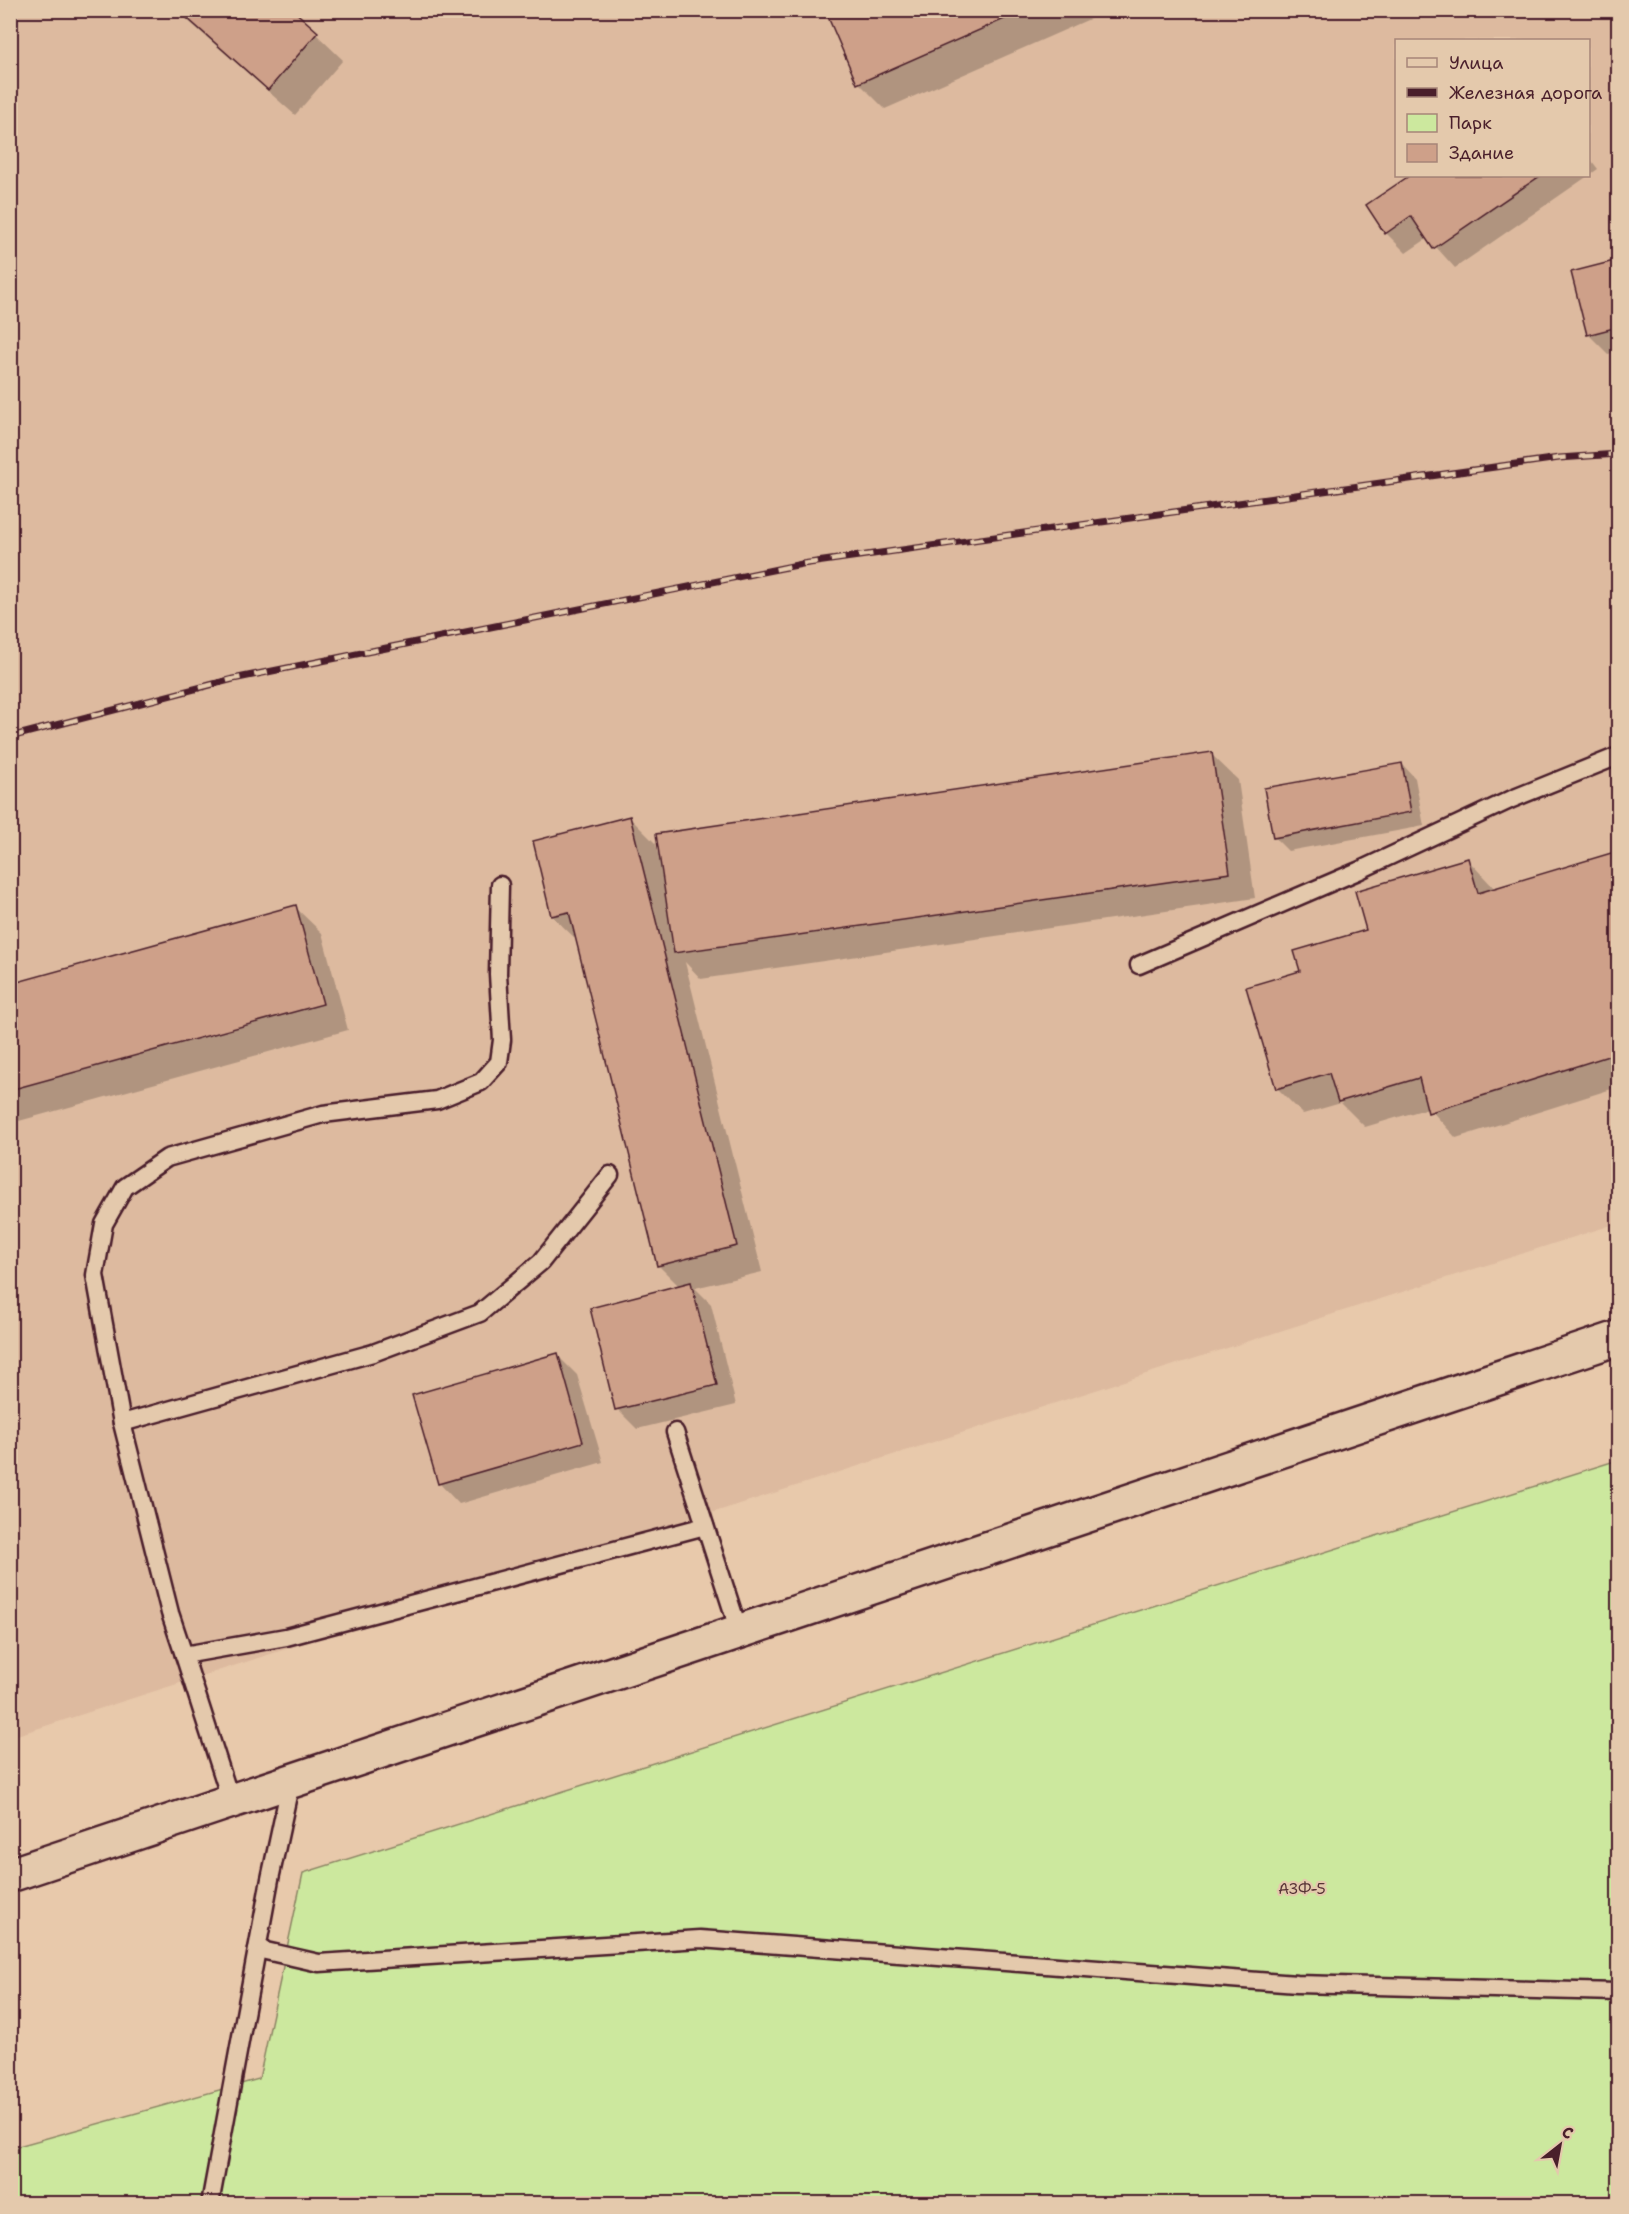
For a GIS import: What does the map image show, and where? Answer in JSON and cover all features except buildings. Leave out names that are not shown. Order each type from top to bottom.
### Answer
[{"type":"street","points":[[10,1875],[1618,1338]]},
{"type":"lane","points":[[1139,965],[1358,871],[1512,798],[1618,756]]},
{"type":"lane","points":[[231,1801],[170,1613],[122,1423],[95,1275],[104,1224],[125,1187],[167,1158],[323,1114],[437,1100],[481,1082],[499,1062],[502,1040],[498,974],[500,885]]},
{"type":"lane","points":[[122,1423],[373,1353],[480,1313],[541,1262],[610,1175]]},
{"type":"lane","points":[[675,1432],[739,1631]]},
{"type":"lane","points":[[184,1655],[286,1637],[705,1526]]},
{"type":"lane","points":[[210,2204],[291,1781]]},
{"type":"lane","points":[[257,1949],[320,1963],[700,1939],[1297,1984],[1618,1992]]},
{"type":"shaded area","points":[[11,11],[1618,11],[1618,1223],[11,1737]]},
{"type":"green space","name":"АЗФ-5","points":[[1618,1460],[1618,2203],[11,2204],[11,2148],[259,2079],[303,1873]]},
{"type":"railway","points":[[10,737],[233,679],[802,564],[1559,458],[1618,454]]}]
